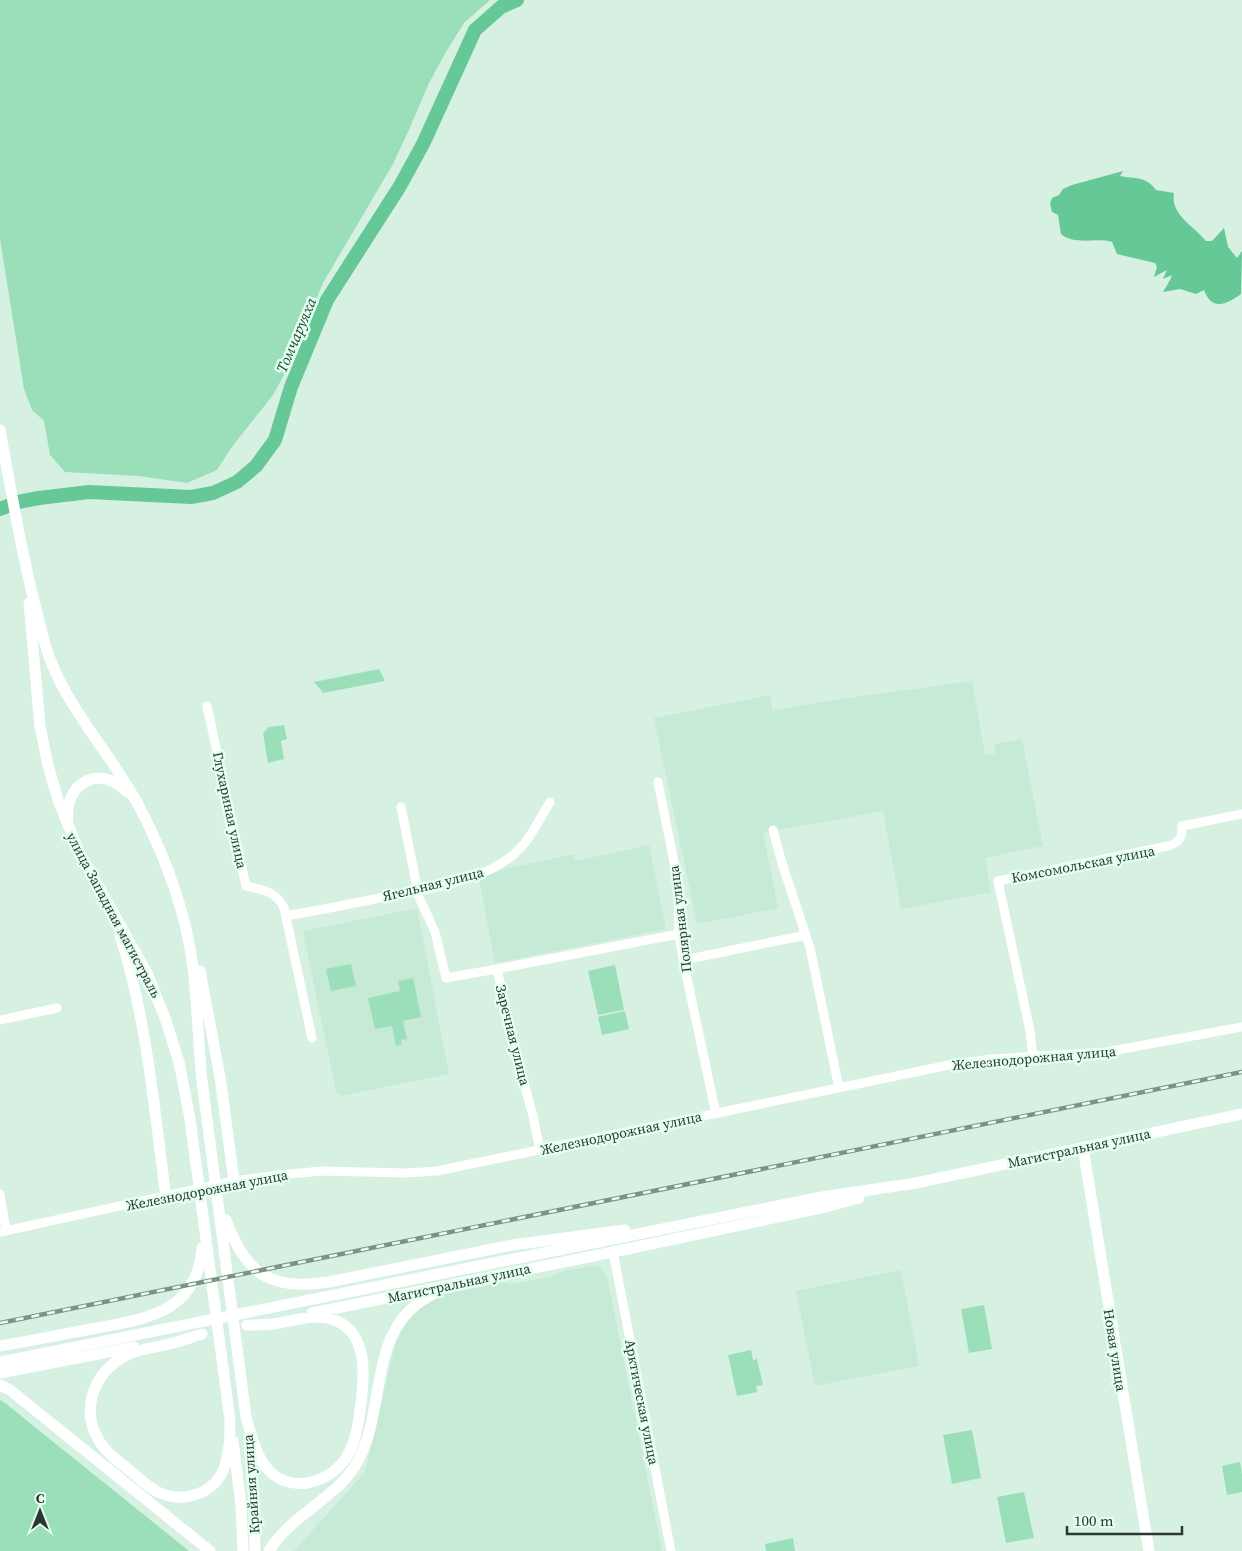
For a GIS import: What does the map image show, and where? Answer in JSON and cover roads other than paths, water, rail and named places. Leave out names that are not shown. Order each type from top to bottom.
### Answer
[{"type":"main road","name":"улица Западная магистраль","points":[[0,430],[25,561],[46,645],[61,683],[76,711],[115,766],[154,837],[171,879],[186,931],[193,968],[198,1042],[218,1200]]},
{"type":"main road","name":"улица Западная магистраль","points":[[25,561],[40,726],[53,784],[72,838],[148,973],[159,1000],[179,1062],[190,1119],[203,1214]]},
{"type":"main road","points":[[72,838],[68,818],[68,805],[74,791],[84,782],[95,779],[114,781],[123,788],[139,807]]},
{"type":"main road","points":[[171,879],[190,926],[196,951],[220,1077],[234,1181]]},
{"type":"main road","points":[[113,912],[127,956],[143,1026],[166,1197]]},
{"type":"main road","name":"Магистральная улица","points":[[0,1362],[780,1206],[916,1183],[1242,1114]]},
{"type":"main road","name":"Новая улица","points":[[1083,1148],[1149,1551]]},
{"type":"main road","name":"Магистральная улица","points":[[0,1373],[613,1252],[821,1208],[916,1183]]},
{"type":"main road","points":[[218,1200],[235,1243],[254,1269],[267,1278],[290,1284],[305,1285],[529,1242],[642,1228],[722,1212],[780,1206]]},
{"type":"main road","points":[[218,1200],[246,1417],[260,1459],[273,1475],[291,1483],[308,1484],[317,1482],[332,1474],[348,1456],[356,1435],[364,1375],[359,1346],[349,1330],[332,1319],[314,1317],[274,1324],[246,1325]]},
{"type":"main road","points":[[0,1346],[129,1322],[157,1314],[169,1308],[191,1288],[199,1270],[203,1214]]},
{"type":"main road","points":[[202,1334],[126,1355],[114,1363],[100,1377],[92,1394],[90,1409],[93,1428],[98,1439],[112,1457],[152,1488],[171,1496],[181,1497],[200,1494],[208,1489],[220,1476],[228,1456],[230,1420],[203,1214]]},
{"type":"main road","points":[[269,1551],[287,1530],[338,1486],[353,1470],[368,1435],[385,1353],[390,1338],[400,1321],[416,1304],[426,1297],[471,1280]]},
{"type":"main road","points":[[0,1385],[10,1390],[210,1551]]},
{"type":"main road","name":"Крайняя улица","points":[[246,1417],[254,1504],[255,1551]]},
{"type":"main road","name":"Крайняя улица","points":[[230,1420],[238,1477],[243,1551]]},
{"type":"street","name":"Глухариная улица","points":[[207,706],[246,886],[267,890],[281,903],[286,916],[312,1038]]},
{"type":"street","name":"Полярная улица","points":[[658,782],[678,882],[680,934],[684,960],[716,1114]]},
{"type":"street","name":"Ягельная улица","points":[[286,916],[417,891],[472,876],[502,863],[521,847],[550,802]]},
{"type":"street","name":"Заречная улица","points":[[401,807],[420,903],[435,932],[446,978],[497,969],[513,1043],[533,1116],[540,1150]]},
{"type":"street","name":"Комсомольская улица","points":[[1033,1057],[1030,1031],[998,881],[1168,846],[1178,842],[1182,836],[1182,826],[1242,814]]},
{"type":"street","points":[[773,830],[813,962],[839,1088]]},
{"type":"street","points":[[497,969],[680,934]]},
{"type":"street","points":[[684,960],[806,935]]},
{"type":"street","points":[[0,1020],[57,1008]]},
{"type":"street","name":"Железнодорожная улица","points":[[3,1231],[234,1181],[278,1174],[322,1171],[420,1173],[486,1162],[954,1064],[992,1059],[1106,1052],[1242,1027]]},
{"type":"street","points":[[0,1194],[3,1231]]},
{"type":"street","name":"Арктическая улица","points":[[613,1252],[671,1551]]},
{"type":"waterway","name":"Томчаруяха","points":[[0,509],[18,502],[89,492],[191,497],[213,493],[237,482],[256,466],[275,440],[291,387],[327,300],[400,186],[423,144],[475,30],[501,7],[517,0]]},
{"type":"railway","points":[[0,1323],[1242,1072]]}]
